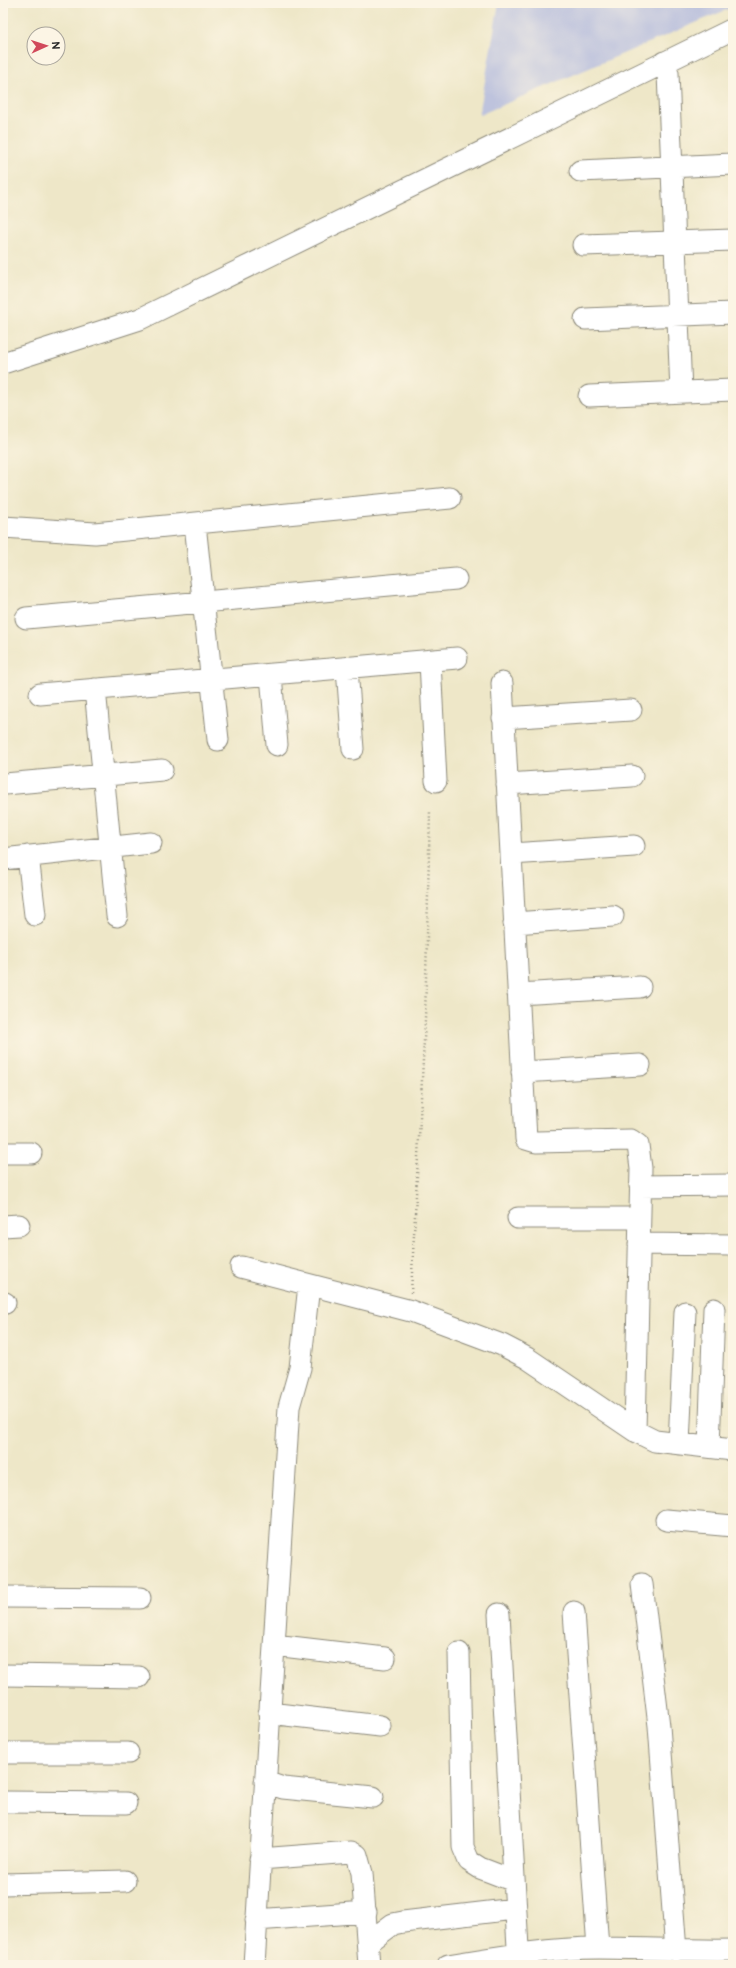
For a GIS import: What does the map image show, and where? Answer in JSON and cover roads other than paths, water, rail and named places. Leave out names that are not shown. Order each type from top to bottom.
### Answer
[{"type":"street","points":[[3,363],[140,319],[733,28]]},
{"type":"street","points":[[664,62],[668,73],[681,392]]},
{"type":"street","points":[[580,171],[733,164]]},
{"type":"street","points":[[583,245],[733,240]]},
{"type":"street","points":[[586,319],[733,313]]},
{"type":"street","points":[[589,396],[733,390]]},
{"type":"street","points":[[3,527],[95,533],[450,498]]},
{"type":"street","points":[[195,524],[218,740]]},
{"type":"street","points":[[26,618],[456,578]]},
{"type":"street","points":[[40,694],[457,658]]},
{"type":"street","points":[[430,661],[436,781]]},
{"type":"street","points":[[347,668],[353,749]]},
{"type":"street","points":[[271,675],[277,745]]},
{"type":"street","points":[[502,683],[526,1139],[536,1142],[631,1140],[638,1145],[640,1154],[640,1186],[635,1431]]},
{"type":"street","points":[[95,689],[117,916]]},
{"type":"street","points":[[503,718],[631,710]]},
{"type":"street","points":[[5,784],[162,770]]},
{"type":"street","points":[[507,784],[632,776]]},
{"type":"street","points":[[3,858],[151,843]]},
{"type":"street","points":[[511,854],[634,846]]},
{"type":"street","points":[[28,856],[35,915]]},
{"type":"street","points":[[514,923],[613,916]]},
{"type":"street","points":[[518,994],[640,987]]},
{"type":"street","points":[[522,1072],[640,1065]]},
{"type":"street","points":[[3,1153],[31,1152]]},
{"type":"street","points":[[640,1186],[733,1185]]},
{"type":"street","points":[[518,1218],[639,1218]]},
{"type":"street","points":[[639,1244],[733,1245]]},
{"type":"street","points":[[241,1267],[411,1312],[516,1351],[635,1431],[655,1441],[733,1450]]},
{"type":"street","points":[[254,1965],[289,1407],[300,1368],[309,1285]]},
{"type":"street","points":[[709,1447],[714,1309]]},
{"type":"street","points":[[679,1444],[685,1312]]},
{"type":"street","points":[[666,1520],[733,1526]]},
{"type":"street","points":[[642,1584],[660,1726],[676,1951]]},
{"type":"street","points":[[3,1597],[140,1598]]},
{"type":"street","points":[[574,1612],[598,1948]]},
{"type":"street","points":[[499,1614],[518,1960]]},
{"type":"street","points":[[274,1645],[385,1658]]},
{"type":"street","points":[[459,1653],[463,1847],[469,1861],[480,1868],[514,1881]]},
{"type":"street","points":[[3,1675],[139,1677]]},
{"type":"street","points":[[269,1713],[380,1726]]},
{"type":"street","points":[[3,1753],[128,1753]]},
{"type":"street","points":[[265,1782],[283,1788],[373,1797]]},
{"type":"street","points":[[3,1802],[126,1803]]},
{"type":"street","points":[[260,1859],[351,1852],[357,1855],[361,1867],[366,1912],[369,1965]]},
{"type":"street","points":[[3,1884],[125,1881]]},
{"type":"street","points":[[368,1942],[393,1924],[515,1909]]},
{"type":"street","points":[[256,1920],[366,1912]]},
{"type":"street","points":[[448,1965],[518,1960],[598,1948],[676,1951],[733,1950]]}]
